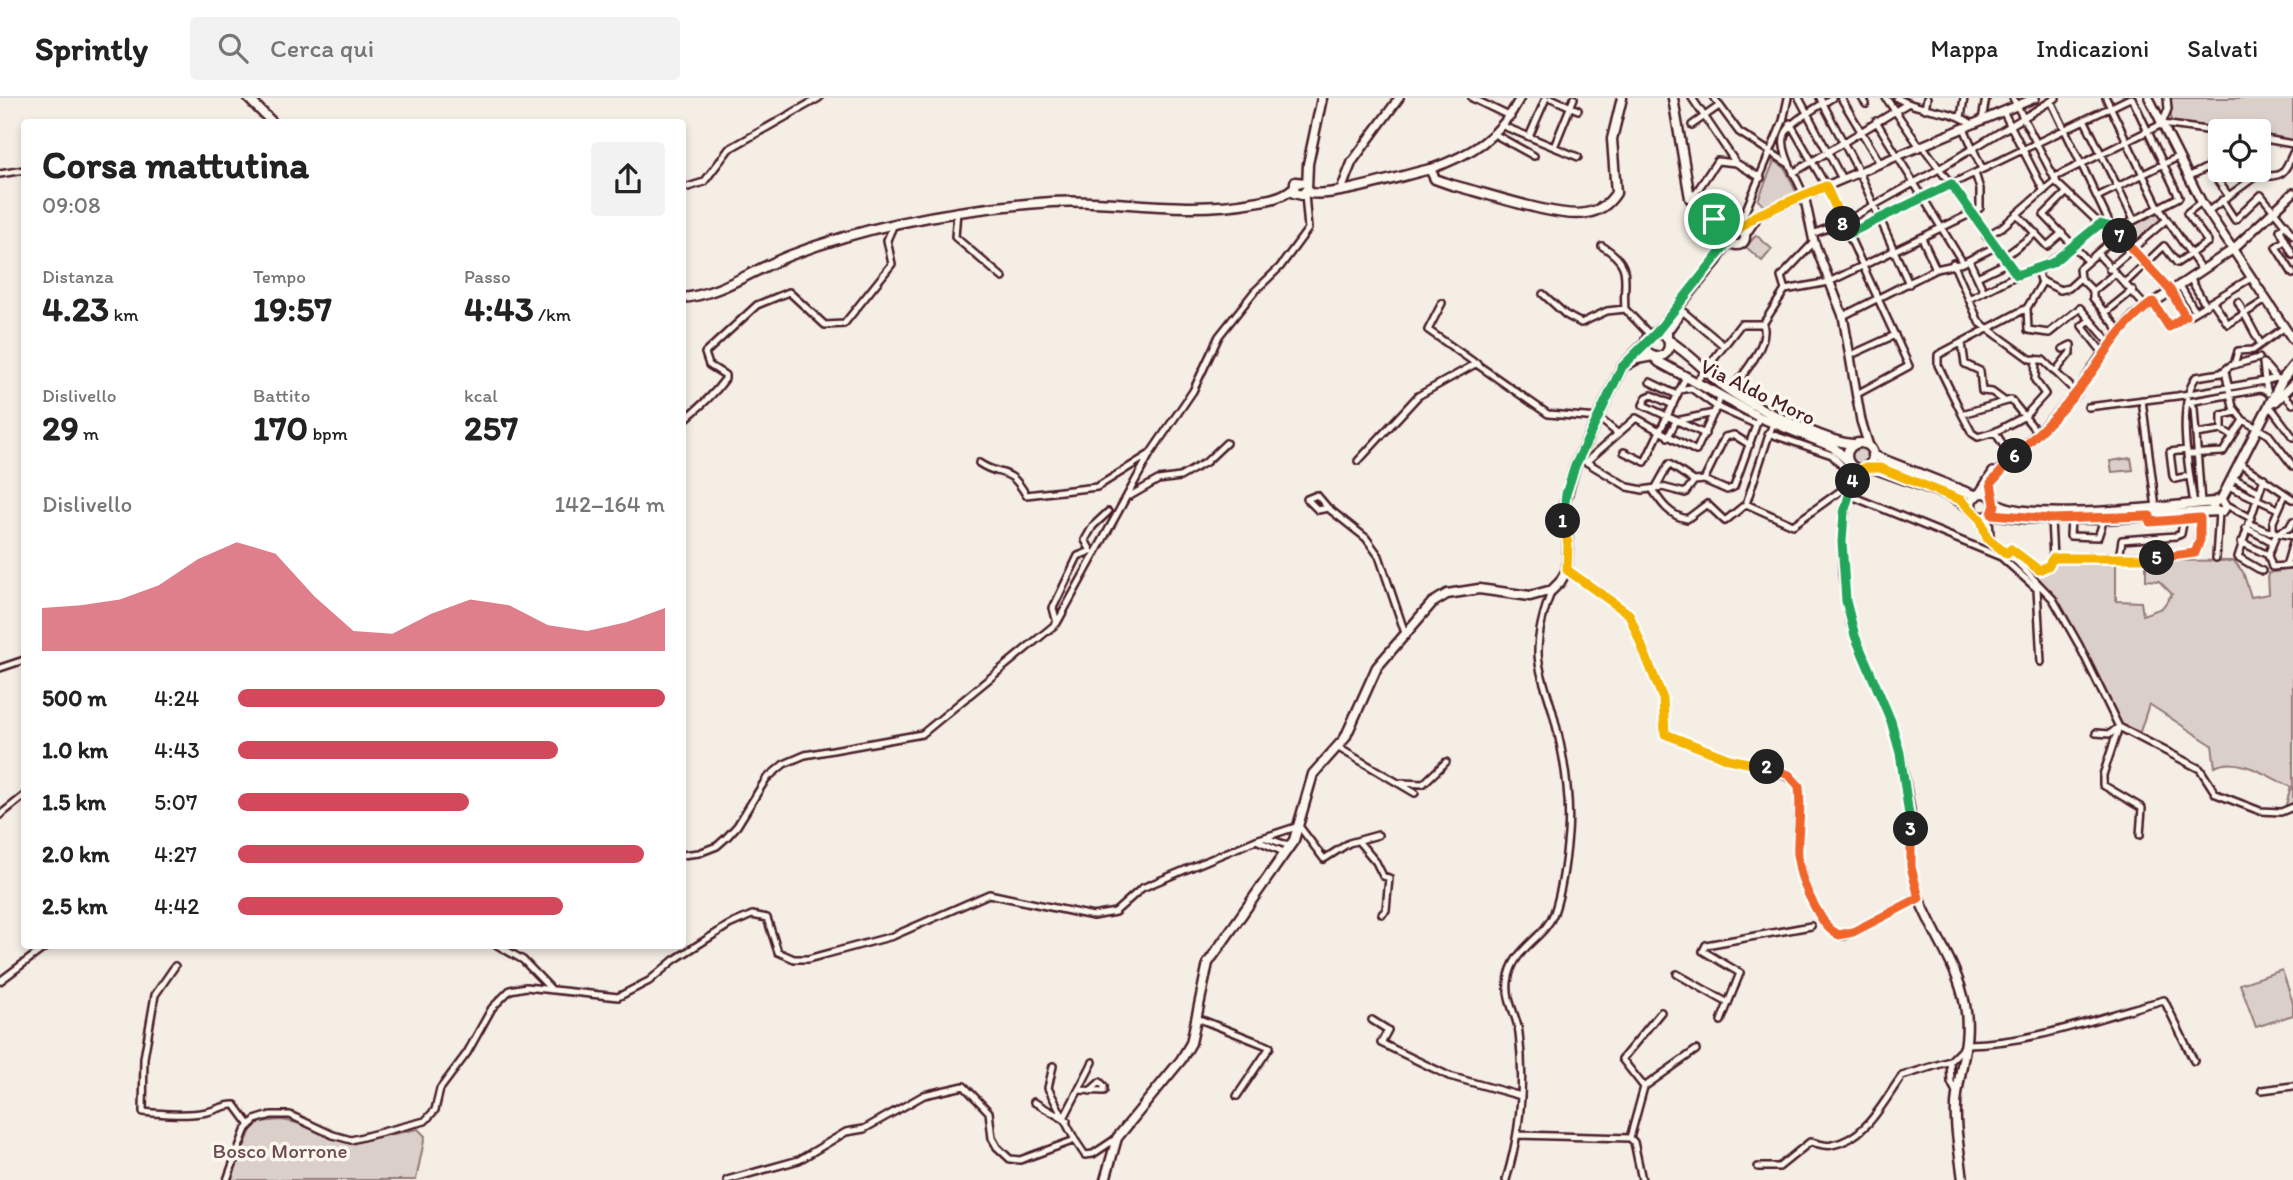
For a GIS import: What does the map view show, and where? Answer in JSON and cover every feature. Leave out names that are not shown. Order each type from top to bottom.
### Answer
[{"type":"main road","points":[[248,98],[269,119]]},
{"type":"main road","points":[[1301,189],[1322,98]]},
{"type":"main road","points":[[686,297],[700,295],[792,254],[894,224],[957,211],[1070,202],[1185,209],[1225,207],[1269,199],[1301,189],[1320,193],[1341,190],[1430,169],[1435,179],[1452,185],[1563,212],[1584,214],[1605,206],[1616,192],[1612,139],[1622,98]]},
{"type":"main road","points":[[1673,98],[1691,200],[1714,219],[1739,231],[1744,241],[1717,260]]},
{"type":"main road","points":[[1714,219],[1728,239],[1737,246]]},
{"type":"main road","points":[[1105,1180],[1118,1138],[1181,1060],[1191,1043],[1202,978],[1208,963],[1288,849],[1299,826],[1312,774],[1345,738],[1377,667],[1432,603],[1447,594],[1479,589],[1530,596],[1552,590],[1567,570],[1568,544],[1563,509],[1622,367],[1678,307],[1717,260],[1728,239],[1739,231]]},
{"type":"main road","points":[[1618,375],[1637,359],[1665,354],[1669,348],[1667,331],[1680,313],[1678,307]]},
{"type":"main road","points":[[1651,337],[1667,339]]},
{"type":"main road","points":[[1651,337],[1648,352],[1653,356]]},
{"type":"main road","name":"Via Aldo Moro","points":[[1667,339],[1730,390],[1836,441],[1854,444],[1977,495],[1993,499],[2005,508],[2103,511],[2199,509]]},
{"type":"main road","name":"Via Aldo Moro","points":[[1653,356],[1757,420],[1773,422],[1816,445],[1833,447],[1849,463],[1951,496],[1981,517],[1990,515],[2051,519],[2150,519],[2199,509]]},
{"type":"main road","points":[[2220,507],[2244,466],[2279,379],[2293,366]]},
{"type":"main road","points":[[2274,393],[2292,386]]},
{"type":"main road","points":[[2220,507],[2272,409],[2274,393]]},
{"type":"main road","points":[[1849,463],[1847,453],[1854,444]]},
{"type":"main road","points":[[1865,467],[1871,451]]},
{"type":"main road","points":[[1973,511],[1977,495]]},
{"type":"main road","points":[[1990,515],[1993,499]]},
{"type":"main road","points":[[2199,509],[2220,507]]},
{"type":"main road","points":[[1919,898],[1947,953],[1961,989],[1968,1020],[1967,1044],[1957,1094],[1963,1180]]},
{"type":"street","points":[[688,187],[704,182],[729,149],[820,98]]},
{"type":"street","points":[[1341,190],[1352,162],[1399,98]]},
{"type":"street","points":[[1472,98],[1511,117]]},
{"type":"street","points":[[1430,169],[1463,156],[1496,135],[1511,117],[1520,98]]},
{"type":"street","points":[[1528,137],[1548,98],[1577,110]]},
{"type":"street","points":[[1553,147],[1574,98]]},
{"type":"street","points":[[1692,98],[1737,163],[1760,178]]},
{"type":"street","points":[[1714,98],[1739,132],[1789,164]]},
{"type":"street","points":[[1739,231],[1783,121],[1788,98]]},
{"type":"street","points":[[1799,98],[1842,179]]},
{"type":"street","points":[[1832,98],[1821,101],[1788,125],[1784,152],[1804,195],[1813,238],[1843,316],[1861,421],[1871,451]]},
{"type":"street","points":[[1841,98],[1880,163]]},
{"type":"street","points":[[1886,98],[2017,275]]},
{"type":"street","points":[[1897,98],[1907,104],[1961,117],[1972,124]]},
{"type":"street","points":[[1925,109],[1927,98]]},
{"type":"street","points":[[1961,117],[1964,98]]},
{"type":"street","points":[[1982,120],[1986,98]]},
{"type":"street","points":[[1739,231],[1761,215],[1804,195],[2003,111],[2015,101],[2035,98]]},
{"type":"street","points":[[2106,98],[2159,208],[2201,270]]},
{"type":"street","points":[[1848,234],[2131,98],[2179,197],[2113,231],[2079,269],[2080,278],[2093,291]]},
{"type":"street","points":[[2149,98],[2201,202],[2293,340]]},
{"type":"street","points":[[2162,124],[2168,109],[2167,98]]},
{"type":"street","points":[[1785,290],[1781,277],[1813,238],[1939,169],[2054,99],[2113,231]]},
{"type":"street","points":[[1821,101],[1859,172],[1909,284]]},
{"type":"street","points":[[2015,101],[2066,193],[2146,262],[2170,290],[2185,316]]},
{"type":"street","points":[[1794,173],[1907,104]]},
{"type":"street","points":[[1692,125],[1719,106]]},
{"type":"street","points":[[2003,111],[2043,191]]},
{"type":"street","points":[[1876,121],[1896,156],[1977,276],[1984,292]]},
{"type":"street","points":[[2085,121],[2134,220]]},
{"type":"street","points":[[1986,236],[2017,214],[2056,179],[2081,163],[2162,124],[2208,131]]},
{"type":"street","points":[[1788,125],[1826,186],[1909,366],[1907,370],[1857,394]]},
{"type":"street","points":[[1503,126],[1578,157]]},
{"type":"street","points":[[1964,128],[1982,169]]},
{"type":"street","points":[[1496,135],[1534,156]]},
{"type":"street","points":[[2271,140],[2293,144]]},
{"type":"street","points":[[2271,178],[2275,178],[2286,169],[2293,152]]},
{"type":"street","points":[[2097,197],[2178,157]]},
{"type":"street","points":[[1691,200],[1717,161],[1737,163]]},
{"type":"street","points":[[2188,177],[2208,167]]},
{"type":"street","points":[[0,174],[21,170]]},
{"type":"street","points":[[1730,390],[1754,360],[1765,334],[1763,324],[1785,290],[1829,282],[1972,214],[1980,208],[1980,189],[1975,173]]},
{"type":"street","points":[[2219,182],[2228,195]]},
{"type":"street","points":[[2207,212],[2246,182]]},
{"type":"street","points":[[686,854],[717,846],[726,838],[737,826],[766,779],[783,764],[805,755],[922,734],[1057,623],[1150,454],[1193,391],[1224,330],[1254,292],[1280,267],[1308,229],[1301,189]]},
{"type":"street","points":[[1993,499],[1990,489],[1993,478],[2077,393],[2120,331],[2150,304],[2232,250],[2293,192]]},
{"type":"street","points":[[2066,193],[2044,215],[2088,261]]},
{"type":"street","points":[[2222,200],[2235,220],[2262,195],[2293,235]]},
{"type":"street","points":[[2126,282],[2164,247],[2178,263],[2208,242],[2187,213],[2201,202]]},
{"type":"street","points":[[957,211],[955,237],[1003,278]]},
{"type":"street","points":[[2017,214],[2047,246],[2062,233]]},
{"type":"street","points":[[2120,331],[2093,299],[2093,291],[2166,219]]},
{"type":"street","points":[[686,419],[701,408],[706,398],[725,379],[725,375],[709,365],[705,354],[757,305],[789,292],[825,325],[844,324],[892,264],[887,240],[894,224]]},
{"type":"street","points":[[1969,299],[2017,275],[2037,270],[2075,245],[2100,224]]},
{"type":"street","points":[[2286,224],[2280,230],[2293,255]]},
{"type":"street","points":[[1977,276],[2006,260],[2036,233]]},
{"type":"street","points":[[1922,238],[1936,269]]},
{"type":"street","points":[[2284,241],[2276,247],[2293,274]]},
{"type":"street","points":[[1602,246],[1612,251],[1627,274],[1625,309],[1651,337]]},
{"type":"street","points":[[1843,316],[1936,269],[1966,261],[1995,247]]},
{"type":"street","points":[[2096,253],[2111,271],[2150,304],[2169,327],[2251,278]]},
{"type":"street","points":[[1953,264],[1979,322],[2030,359],[2043,360],[2077,393]]},
{"type":"street","points":[[2037,270],[2043,281],[2060,290],[2069,288],[2080,278]]},
{"type":"street","points":[[2189,277],[2205,306]]},
{"type":"street","points":[[2043,281],[2027,308],[2028,330],[2049,333],[2080,308],[2110,343]]},
{"type":"street","points":[[2179,284],[2195,311]]},
{"type":"street","points":[[2106,312],[2133,290]]},
{"type":"street","points":[[1543,294],[1566,316],[1581,323],[1607,311],[1625,309]]},
{"type":"street","points":[[2213,302],[2228,324],[2266,300]]},
{"type":"street","points":[[2238,302],[2260,343]]},
{"type":"street","points":[[1442,303],[1427,328],[1548,414],[1599,418],[1617,433]]},
{"type":"street","points":[[1678,307],[1723,345]]},
{"type":"street","points":[[2027,308],[1990,325],[1988,330],[1938,355],[1938,365],[1972,433],[1978,437],[1994,432],[2025,416],[2045,394],[2035,380],[2036,359]]},
{"type":"street","points":[[2090,320],[2082,326],[2103,353]]},
{"type":"street","points":[[1696,382],[1741,324],[1763,324]]},
{"type":"street","points":[[2234,365],[2238,351],[2253,349],[2285,327]]},
{"type":"street","points":[[1851,355],[1895,335]]},
{"type":"street","points":[[1962,343],[1965,364],[1979,371],[1982,391],[1992,392],[2004,401]]},
{"type":"street","points":[[2055,372],[2071,352],[2071,345],[2063,349]]},
{"type":"street","points":[[2253,349],[2279,379]]},
{"type":"street","points":[[2199,509],[2189,476],[2186,410],[2196,377],[2225,371],[2234,365],[2261,361]]},
{"type":"street","points":[[2261,361],[2265,380],[2274,393]]},
{"type":"street","points":[[1358,461],[1418,396],[1477,363]]},
{"type":"street","points":[[2225,371],[2236,412],[2260,429],[2293,467]]},
{"type":"street","points":[[1624,452],[1645,462],[1686,377]]},
{"type":"street","points":[[2189,401],[2265,380],[2279,379]]},
{"type":"street","name":"Via Aldo Moro","points":[[1650,382],[1678,392],[1691,388],[1715,410],[1757,420]]},
{"type":"street","points":[[2088,407],[2190,394],[2260,389],[2274,393],[2293,404]]},
{"type":"street","points":[[1673,405],[1652,396],[1647,397],[1643,405],[1705,433]]},
{"type":"street","points":[[1694,481],[1685,493],[1662,487],[1628,487],[1583,459],[1636,418],[1696,452],[1721,397]]},
{"type":"street","points":[[1962,414],[2011,400],[2036,433]]},
{"type":"street","points":[[2142,400],[2156,508]]},
{"type":"street","points":[[2053,558],[2191,556],[2198,549],[2196,434],[2194,408],[2189,401]]},
{"type":"street","points":[[2272,409],[2293,437]]},
{"type":"street","points":[[1668,437],[1676,421],[1715,410]]},
{"type":"street","points":[[2222,430],[2221,415],[2236,412]]},
{"type":"street","points":[[1654,489],[1668,464],[1694,481],[1704,480],[1727,490],[1734,486],[1757,420]]},
{"type":"street","points":[[2189,476],[2175,479],[2170,452],[2223,452],[2231,435],[2244,420]]},
{"type":"street","points":[[1854,444],[1861,421]]},
{"type":"street","points":[[1654,489],[1665,508],[1687,519],[1707,503],[1725,521],[1746,504],[1773,422]]},
{"type":"street","points":[[2196,434],[2222,430],[2231,435]]},
{"type":"street","points":[[1994,432],[2011,458]]},
{"type":"street","name":"Via Aldo Moro","points":[[1746,504],[1793,524],[1839,494],[1846,475],[1843,464],[1816,445],[1768,433]]},
{"type":"street","points":[[1704,480],[1725,437],[1734,435],[1750,445]]},
{"type":"street","points":[[1128,496],[1158,480],[1180,477],[1206,462],[1226,443]]},
{"type":"street","points":[[979,463],[988,470],[1006,472],[1018,481],[1026,495],[1097,487],[1150,454]]},
{"type":"street","points":[[1977,495],[1988,478],[2011,458]]},
{"type":"street","points":[[1567,570],[1629,614],[1663,699],[1665,734],[1729,759],[1773,769],[1797,782],[1800,791],[1797,865],[1802,884],[1830,931],[1844,936],[1919,898],[1911,867],[1911,810],[1900,753],[1891,721],[1855,636],[1846,601],[1842,542],[1851,485],[1849,463]]},
{"type":"street","points":[[2244,466],[2293,499]]},
{"type":"street","points":[[1851,485],[1865,467]]},
{"type":"street","points":[[2262,571],[2239,560],[2241,542],[2264,478]]},
{"type":"street","points":[[2235,484],[2258,491]]},
{"type":"street","points":[[2235,484],[2258,500],[2278,509]]},
{"type":"street","points":[[1849,495],[2001,557],[2037,589],[2041,662]]},
{"type":"street","points":[[2248,523],[2275,532],[2293,539],[2290,565],[2272,567],[2269,555],[2275,532],[2278,509],[2285,495]]},
{"type":"street","points":[[2216,558],[2220,507],[2239,512],[2248,523],[2273,542]]},
{"type":"street","points":[[1328,508],[1366,538],[1379,556],[1406,636]]},
{"type":"street","points":[[2151,539],[2150,519],[2184,518],[2199,509]]},
{"type":"street","points":[[1973,511],[1981,520],[1983,533],[2053,599],[2119,727],[2200,769],[2216,794],[2260,811],[2281,813],[2293,807]]},
{"type":"street","points":[[1057,623],[1053,608],[1078,556],[1091,551],[1085,540],[1089,533],[1108,512]]},
{"type":"street","points":[[1990,515],[1988,534],[1996,545]]},
{"type":"street","points":[[2119,558],[2122,540],[2181,534],[2184,518]]},
{"type":"street","points":[[2007,554],[2011,549],[2039,570],[2048,566],[2053,558],[2051,519]]},
{"type":"street","points":[[2071,519],[2070,537],[2098,537],[2104,519]]},
{"type":"street","points":[[2275,532],[2289,528],[2293,521]]},
{"type":"street","points":[[2241,542],[2269,555]]},
{"type":"street","points":[[1506,1180],[1517,1135],[1524,1079],[1518,1028],[1508,1002],[1508,980],[1526,944],[1544,929],[1554,914],[1568,833],[1566,784],[1558,731],[1538,655],[1539,632],[1552,590]]},
{"type":"street","points":[[0,668],[21,661]]},
{"type":"street","points":[[2096,733],[2110,734],[2119,727]]},
{"type":"street","points":[[2119,727],[2103,775],[2103,785],[2142,808],[2140,835]]},
{"type":"street","points":[[1337,747],[1415,793]]},
{"type":"street","points":[[1402,783],[1423,784],[1446,762]]},
{"type":"street","points":[[0,816],[21,798]]},
{"type":"street","points":[[227,1180],[249,1124],[271,1115],[290,1115],[333,1135],[351,1140],[425,1121],[435,1110],[440,1088],[467,1052],[492,1008],[510,990],[526,987],[618,997],[649,981],[674,960],[729,925],[752,915],[767,918],[778,952],[794,959],[808,959],[893,936],[989,894],[1093,916],[1108,916],[1142,888],[1255,839],[1266,838],[1299,826],[1324,859],[1349,843],[1378,835]]},
{"type":"street","points":[[1266,838],[1288,849]]},
{"type":"street","points":[[1255,839],[1274,849],[1288,849]]},
{"type":"street","points":[[1359,842],[1376,862],[1383,876],[1389,878],[1386,911],[1382,914]]},
{"type":"street","points":[[1274,849],[1276,867]]},
{"type":"street","points":[[1721,1021],[1740,973],[1716,960],[1703,949],[1706,945],[1811,926]]},
{"type":"street","points":[[1716,960],[1720,943]]},
{"type":"street","points":[[0,981],[43,949]]},
{"type":"street","points":[[504,949],[523,960],[551,989]]},
{"type":"street","points":[[175,966],[155,995],[145,1058],[143,1112],[170,1115],[208,1112],[230,1104],[235,1105],[249,1124]]},
{"type":"street","points":[[1677,974],[1728,1003]]},
{"type":"street","points":[[1758,1167],[1779,1167],[1810,1142],[1832,1146],[1850,1138],[1881,1111],[1902,1076],[1950,1061],[1967,1044],[2038,1036],[2164,1000],[2194,1061]]},
{"type":"street","points":[[1644,1087],[1622,1059],[1661,1012]]},
{"type":"street","points":[[1197,1018],[1270,1047],[1237,1097]]},
{"type":"street","points":[[1372,1020],[1388,1030],[1381,1043],[1449,1076],[1521,1096]]},
{"type":"street","points":[[1630,1138],[1644,1087],[1696,1050]]},
{"type":"street","points":[[1950,1061],[1951,1082],[1957,1094]]},
{"type":"street","points":[[1066,1119],[1093,1062]]},
{"type":"street","points":[[1054,1066],[1048,1088],[1075,1140],[1088,1155],[1118,1138]]},
{"type":"street","points":[[2262,1090],[2293,1086]]},
{"type":"street","points":[[727,1180],[799,1160],[846,1132],[864,1129],[904,1105],[955,1087],[969,1090],[986,1108],[990,1117],[992,1138],[1003,1156],[1020,1160],[1075,1140]]},
{"type":"street","points":[[1079,1090],[1090,1091]]},
{"type":"street","points":[[1034,1102],[1066,1119]]},
{"type":"street","points":[[1517,1135],[1630,1138],[1634,1142],[1642,1180]]},
{"type":"green space","points":[[2171,98],[2293,98],[2293,141],[2271,138],[2271,119],[2208,119],[2208,128],[2171,122]]},
{"type":"green space","points":[[1772,159],[1785,168],[1797,194],[1767,209],[1758,200],[1773,164]]},
{"type":"green space","points":[[2158,212],[2162,219],[2133,244],[2121,232]]},
{"type":"green space","points":[[1756,235],[1772,249],[1762,261],[1746,247]]},
{"type":"green space","points":[[1860,447],[1866,450],[1869,456],[1866,462],[1860,465],[1854,462],[1851,456],[1854,450]]},
{"type":"green space","points":[[2131,458],[2133,470],[2112,472],[2110,461]]},
{"type":"green space","points":[[2054,560],[2113,560],[2116,563],[2116,601],[2141,602],[2143,615],[2162,608],[2172,594],[2159,581],[2146,580],[2146,560],[2234,561],[2243,572],[2251,597],[2269,594],[2268,573],[2293,569],[2293,803],[2285,808],[2291,787],[2263,773],[2243,765],[2224,764],[2215,767],[2212,745],[2149,704],[2140,732],[2121,725],[2071,624],[2036,574],[2048,571]]},
{"type":"green space","points":[[2282,970],[2293,1003],[2293,1015],[2256,1027],[2240,984]]},
{"type":"green space","name":"Bosco Morrone","points":[[282,1120],[302,1124],[350,1143],[418,1129],[425,1136],[416,1180],[231,1180],[251,1130],[260,1122]]},
{"type":"route","points":[[1951,184],[1986,236],[2017,275],[2041,269],[2052,263],[2100,224],[2108,226],[2146,262],[2170,290],[2185,316],[2169,327],[2153,302],[2134,316],[2103,353],[2077,393],[1993,478],[1990,489],[1995,505],[1992,514],[2051,519],[2150,516],[2150,522],[2200,518],[2198,549],[2191,556],[2053,558],[2048,566],[2039,570],[2011,549],[2007,554],[1987,538],[1983,533],[1981,520],[1961,500],[1880,468],[1867,466],[1851,485],[1844,513],[1842,542],[1842,573],[1850,623],[1891,721],[1900,753],[1911,810],[1911,867],[1919,898],[1844,936],[1830,931],[1802,884],[1796,859],[1800,791],[1794,778],[1773,769],[1729,759],[1665,734],[1663,699],[1629,614],[1567,570],[1568,544],[1563,525],[1563,509],[1575,466],[1622,367],[1651,335],[1656,333],[1724,249],[1729,240],[1727,233],[1714,219],[1739,229],[1755,216],[1826,186],[1848,234],[1951,184]]}]
